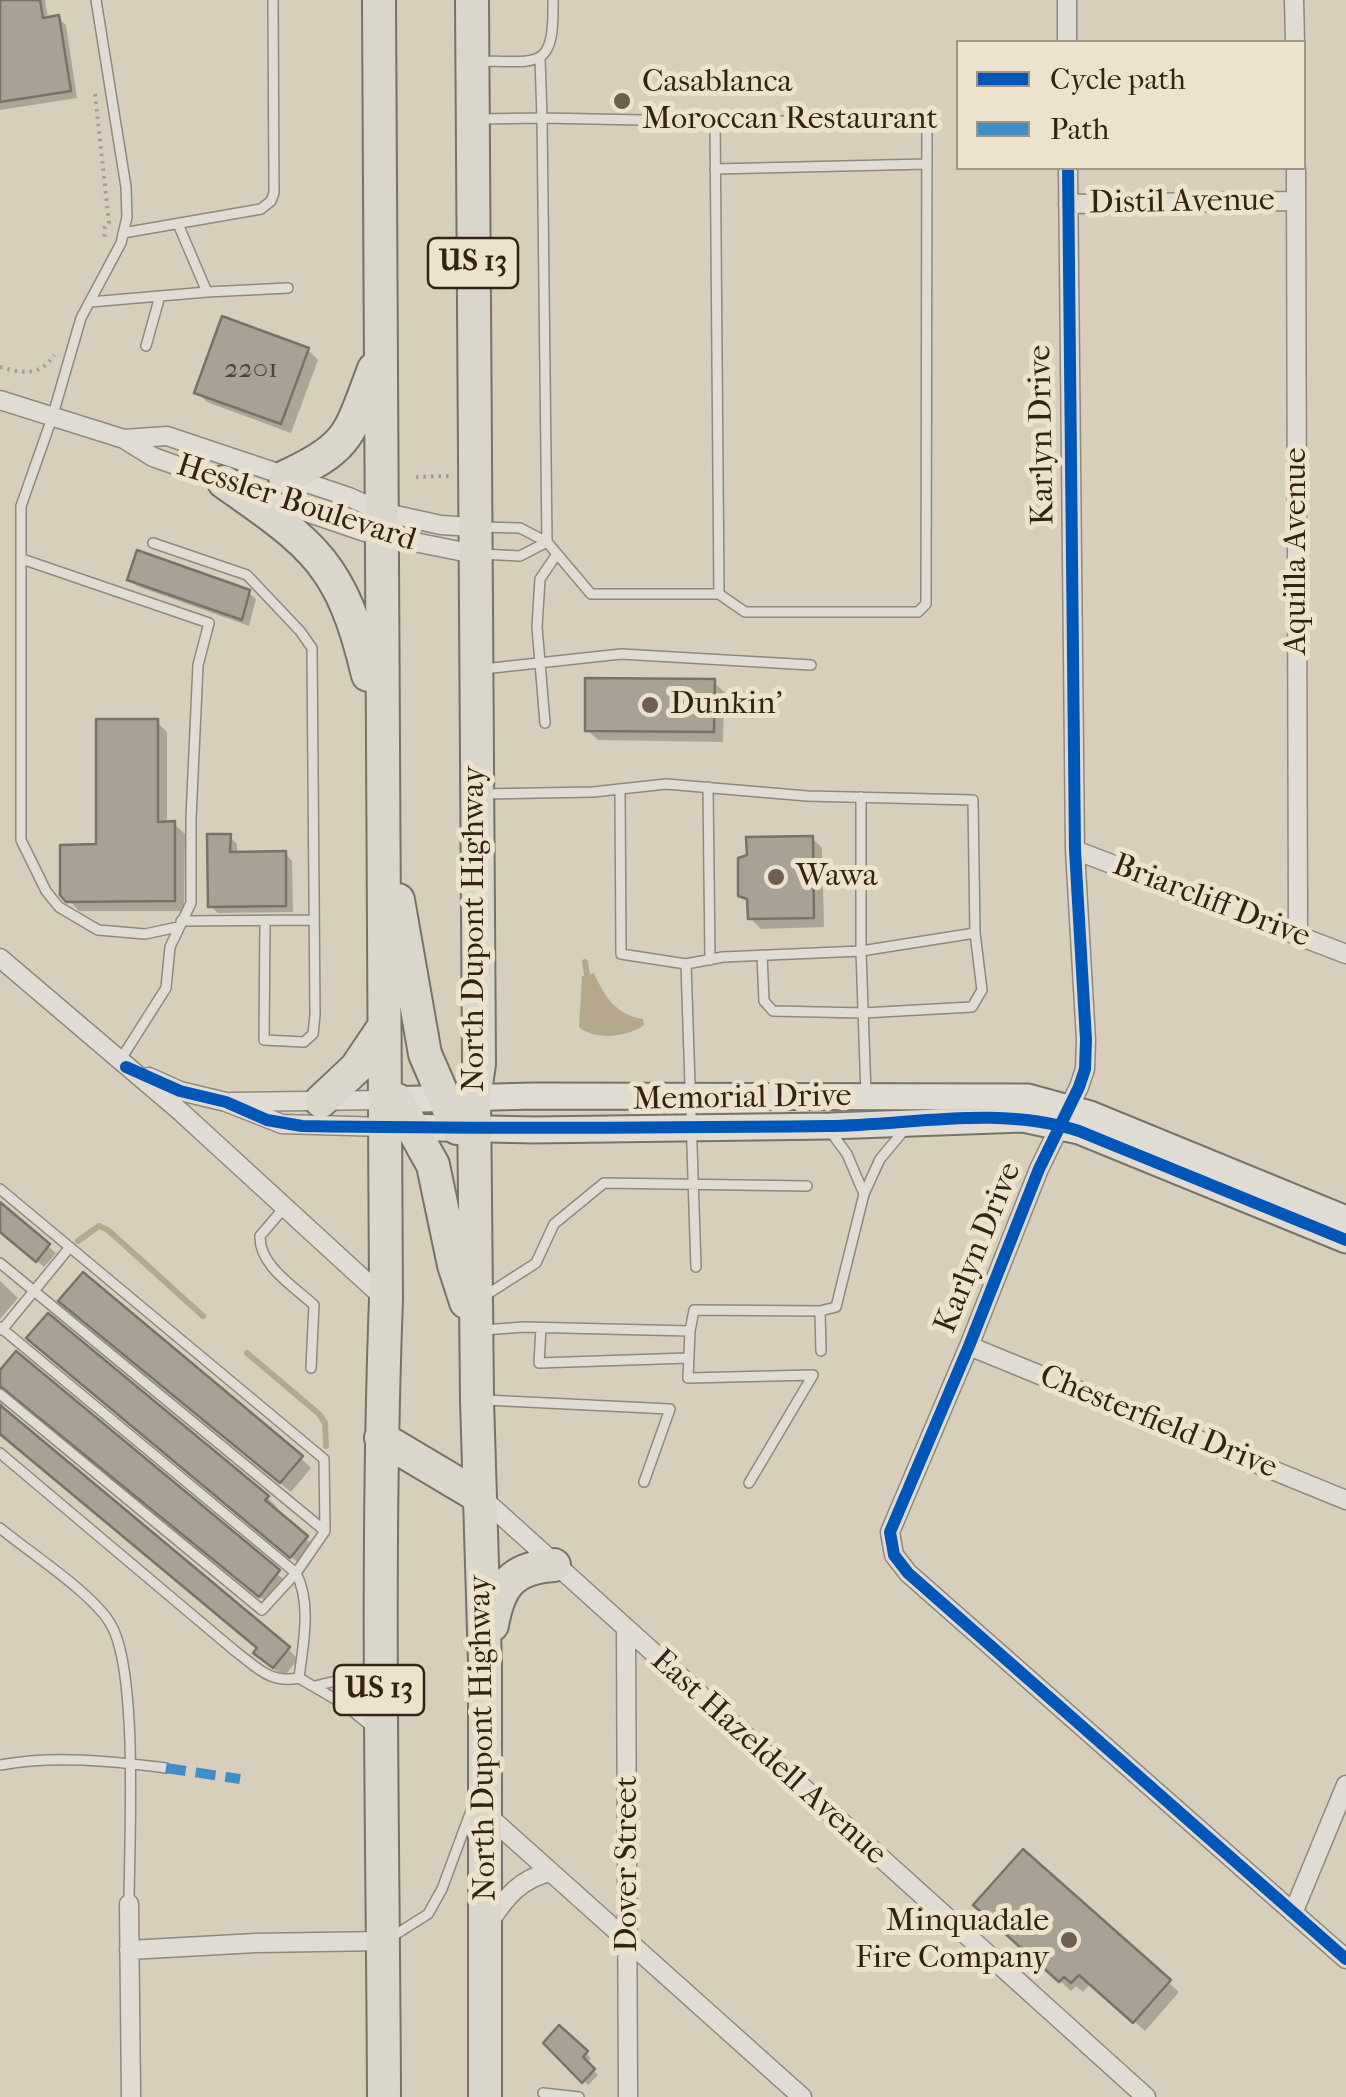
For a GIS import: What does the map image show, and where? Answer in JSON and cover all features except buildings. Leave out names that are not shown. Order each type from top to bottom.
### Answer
[{"type":"highway","name":"US 13","points":[[379,0],[383,1028],[395,1114],[380,1438],[378,1733],[384,2097]]},
{"type":"highway","name":"North Dupont Highway","points":[[472,0],[479,1064],[462,1113],[476,1316],[485,1664],[485,2097]]},
{"type":"highway","points":[[284,477],[330,454],[344,439],[382,351]]},
{"type":"highway","points":[[224,482],[291,530],[332,574],[354,620],[382,735]]},
{"type":"highway","points":[[382,806],[426,1054],[462,1113]]},
{"type":"highway","points":[[321,1101],[356,1068],[383,1028]]},
{"type":"highway","points":[[395,1114],[433,1164],[454,1265],[476,1316]]},
{"type":"highway","points":[[380,1438],[480,1497]]},
{"type":"highway","points":[[485,1664],[497,1595],[513,1576],[538,1566],[554,1565]]},
{"type":"street","points":[[1067,0],[1068,40]]},
{"type":"street","points":[[1294,0],[1294,40]]},
{"type":"street","name":"Karlyn Drive","points":[[1068,170],[1075,850],[1086,1040],[1084,1069],[890,1532],[894,1555],[908,1573],[1346,1960]]},
{"type":"street","name":"Aquilla Avenue","points":[[1296,170],[1298,935]]},
{"type":"street","name":"Distil Avenue","points":[[1068,204],[1296,202]]},
{"type":"street","name":"Hessler Boulevard","points":[[0,400],[124,439],[153,458],[334,523],[440,525],[474,540]]},
{"type":"street","name":"Hessler Boulevard","points":[[124,439],[167,436],[349,497],[381,524],[474,540]]},
{"type":"street","name":"Briarcliff Drive","points":[[1075,850],[1346,954]]},
{"type":"street","points":[[0,958],[180,1112],[386,1299]]},
{"type":"street","name":"Memorial Drive","points":[[123,1064],[180,1091],[226,1102],[282,1124],[692,1096],[1008,1095],[1043,1099],[1064,1116],[1346,1240]]},
{"type":"street","name":"Memorial Drive","points":[[226,1102],[321,1101],[395,1114]]},
{"type":"street","name":"Memorial Drive","points":[[462,1113],[692,1127],[866,1125],[1064,1116],[1346,1219]]},
{"type":"street","name":"Chesterfield Drive","points":[[969,1346],[1346,1500]]},
{"type":"street","name":"East Hazeldell Avenue","points":[[480,1497],[1143,2096]]},
{"type":"street","name":"Dover Street","points":[[626,1630],[628,2097]]},
{"type":"street","points":[[1293,1912],[1346,1785]]},
{"type":"street","points":[[486,1814],[802,2097]]},
{"type":"street","points":[[486,1926],[518,1886],[550,1872]]},
{"type":"street","points":[[129,1904],[130,2097]]},
{"type":"street","points":[[129,1950],[383,1941]]},
{"type":"lane","points":[[96,0],[126,187],[126,217],[123,234],[82,318],[22,506],[22,840],[58,908],[98,930],[145,934],[180,924],[314,920]]},
{"type":"lane","points":[[123,234],[260,209],[271,200],[273,0]]},
{"type":"lane","points":[[472,61],[531,62],[540,58],[549,49],[554,35],[553,0]]},
{"type":"lane","points":[[540,58],[548,542]]},
{"type":"lane","points":[[472,118],[927,118],[926,604],[918,612],[745,612],[718,594],[591,594],[548,542],[520,528],[474,540]]},
{"type":"lane","points":[[715,120],[718,594]]},
{"type":"lane","points":[[715,169],[927,164]]},
{"type":"lane","points":[[178,224],[207,292]]},
{"type":"lane","points":[[90,302],[288,288]]},
{"type":"lane","points":[[146,346],[160,296]]},
{"type":"lane","points":[[474,540],[520,556],[548,542]]},
{"type":"lane","points":[[153,543],[247,576],[312,648],[314,1034],[304,1042],[264,1040],[265,922]]},
{"type":"lane","points":[[545,723],[540,580],[557,554]]},
{"type":"lane","points":[[22,559],[208,622],[198,665],[191,903],[170,947],[166,988],[123,1064]]},
{"type":"lane","points":[[475,670],[621,654],[811,666]]},
{"type":"lane","points":[[476,794],[666,784],[973,800],[975,934],[982,990],[972,1007],[774,1011],[764,1001],[762,955]]},
{"type":"lane","points":[[708,788],[710,960]]},
{"type":"lane","points":[[620,789],[621,954],[686,964],[762,955],[861,951],[975,934]]},
{"type":"lane","points":[[860,797],[866,1125]]},
{"type":"lane","points":[[686,964],[696,1267]]},
{"type":"lane","points":[[749,1483],[813,1375],[688,1378],[694,1310],[836,1308],[864,1194],[880,1159],[911,1122]]},
{"type":"lane","points":[[827,1126],[847,1154],[864,1194]]},
{"type":"lane","points":[[476,1316],[536,1262],[554,1224],[604,1184],[807,1186]]},
{"type":"lane","points":[[0,1189],[324,1459],[325,1532],[296,1573],[262,1610],[0,1394]]},
{"type":"lane","points":[[284,1208],[260,1236],[259,1250],[314,1305],[310,1368]]},
{"type":"lane","points":[[70,1247],[1,1330],[296,1573],[303,1588],[305,1631],[300,1678]]},
{"type":"lane","points":[[0,1263],[325,1532]]},
{"type":"lane","points":[[820,1311],[820,1352]]},
{"type":"lane","points":[[476,1316],[541,1328],[690,1331]]},
{"type":"lane","points":[[541,1328],[539,1363],[688,1358]]},
{"type":"lane","points":[[477,1400],[670,1409],[644,1482]]},
{"type":"lane","points":[[0,1452],[246,1660],[282,1681],[300,1678],[316,1686],[378,1733]]},
{"type":"lane","points":[[0,1528],[85,1597],[110,1622],[121,1647],[129,1763],[129,1904]]},
{"type":"lane","points":[[316,1686],[379,1662]]},
{"type":"lane","points":[[383,1941],[428,1914],[442,1889],[470,1816],[486,1757]]},
{"type":"lane","points":[[0,1765],[26,1760],[166,1768]]},
{"type":"lane","points":[[543,2093],[579,2097]]},
{"type":"path","points":[[94,91],[109,223]]},
{"type":"path","points":[[416,477],[454,476]]},
{"type":"shaded area","points":[[594,973],[612,1003],[643,1019],[644,1025],[611,1036],[579,1027],[582,976]]},
{"type":"waterway","points":[[585,962],[587,974]]},
{"type":"waterway","points":[[78,1241],[99,1226],[108,1230],[203,1316]]},
{"type":"waterway","points":[[247,1353],[319,1414],[325,1423],[326,1446]]},
{"type":"marked path","points":[[166,1768],[240,1779]]},
{"type":"cycle path","points":[[1068,170],[1075,850],[1085,1069],[1039,1169],[890,1532],[894,1555],[908,1573],[1346,1959]]},
{"type":"cycle path","points":[[126,1067],[180,1091],[226,1102],[267,1120],[302,1126],[829,1126],[954,1118],[1048,1123],[1079,1131],[1346,1240]]},
{"type":"place","name":"Casablanca Moroccan Restaurant","points":[[622,101]]},
{"type":"place","name":"Dunkin'","points":[[650,705]]},
{"type":"place","name":"Wawa","points":[[776,877]]},
{"type":"place","name":"Minquadale Fire Company","points":[[1069,1940]]}]
